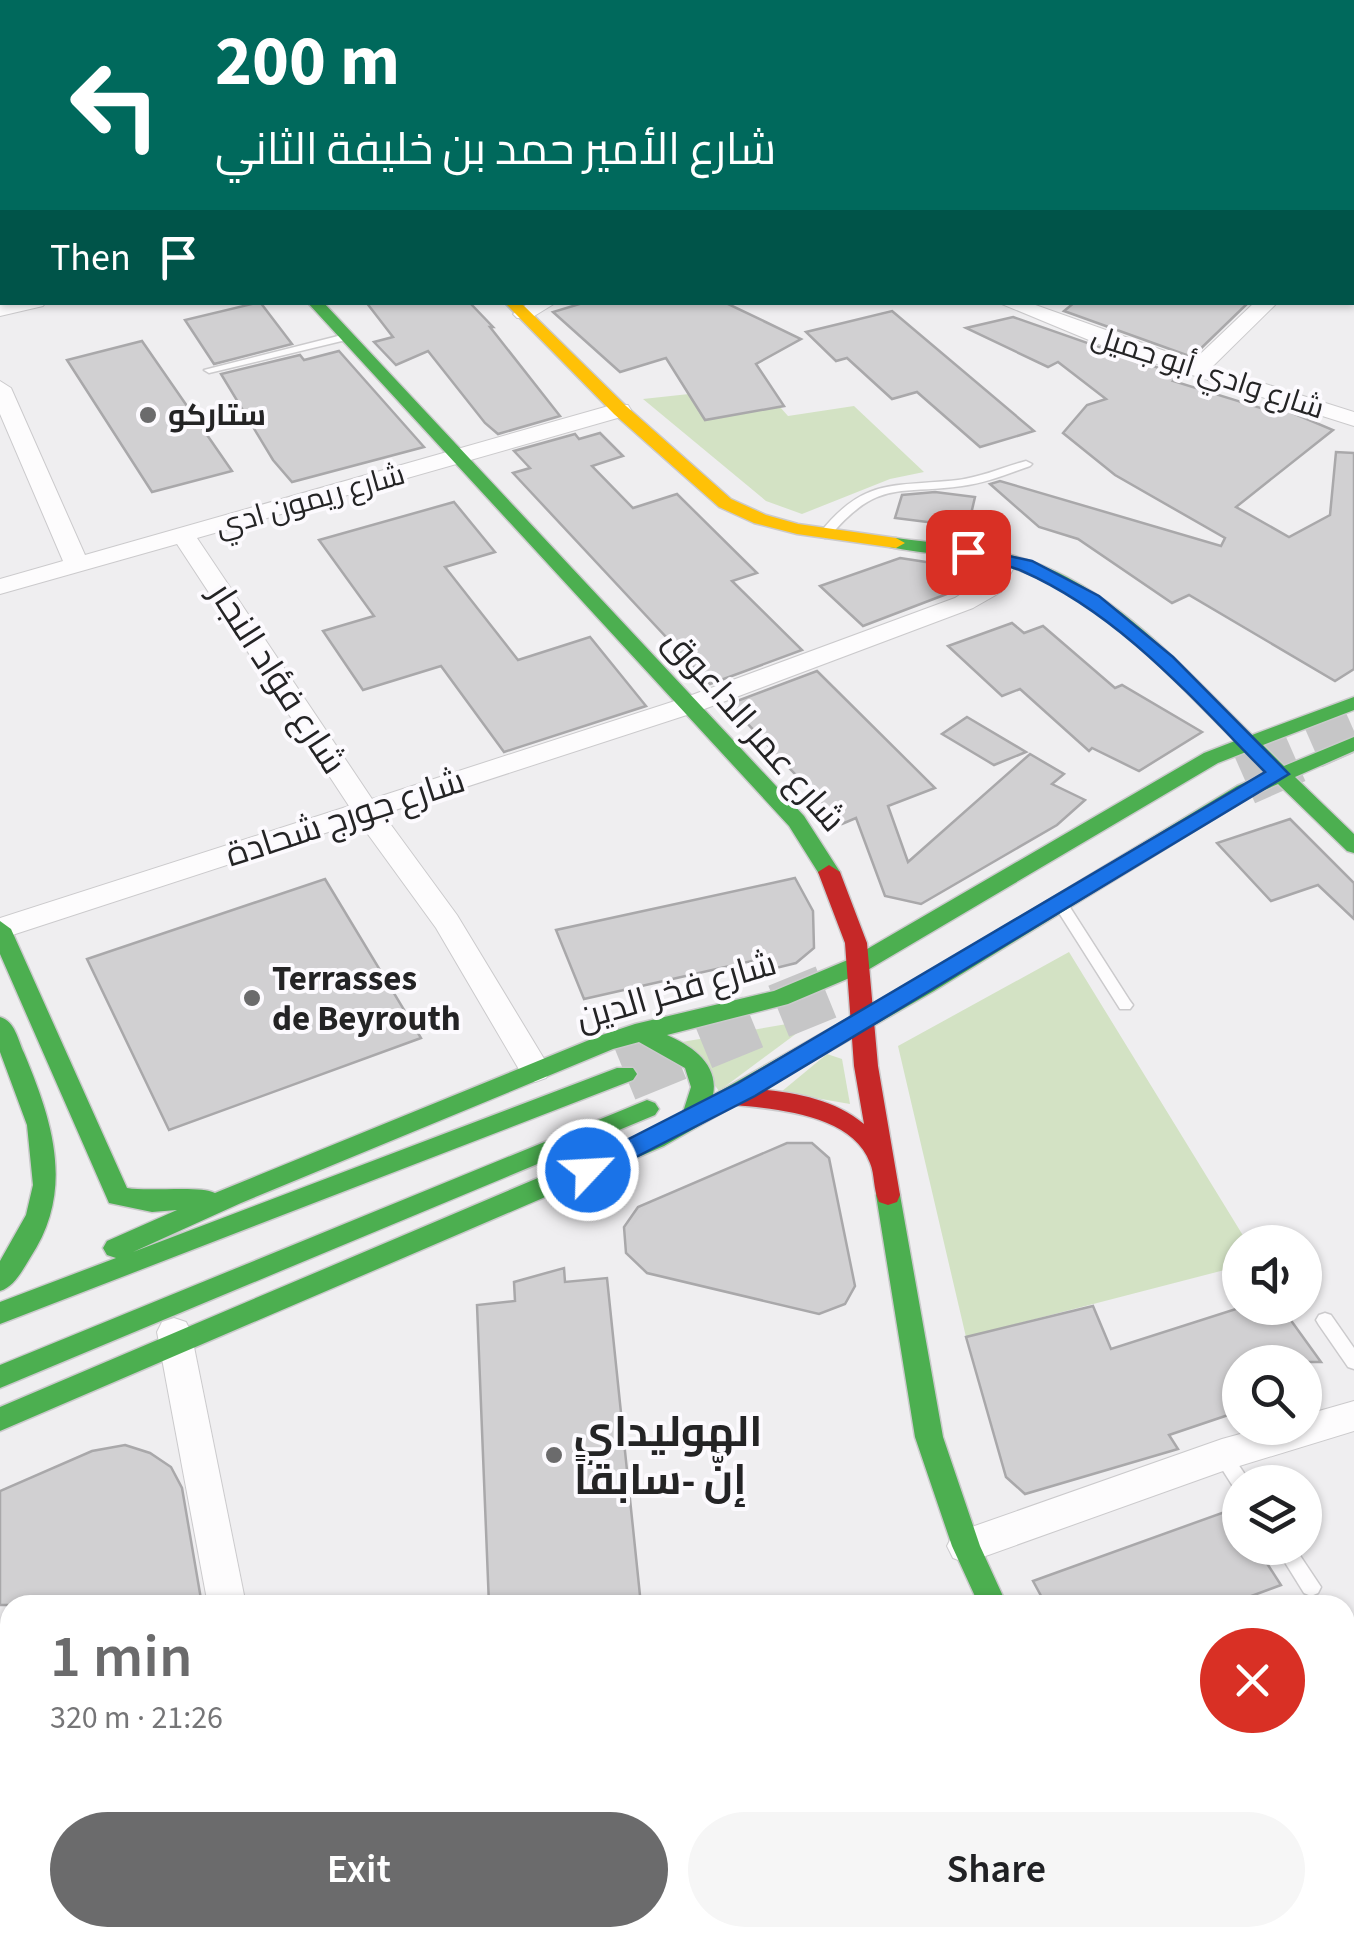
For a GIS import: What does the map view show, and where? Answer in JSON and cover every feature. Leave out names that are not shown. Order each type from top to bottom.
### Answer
[{"type":"main road","name":"شارع عمر الداعوق","points":[[317,305],[796,821],[826,864],[845,906],[858,964],[880,1155],[929,1437],[966,1546],[988,1595]]},
{"type":"main road","points":[[516,306],[620,410],[725,503],[760,519],[825,534],[1001,558],[1049,575],[1092,600],[1166,662],[1278,774],[1317,798],[1354,846]]},
{"type":"main road","name":"شارع فخر الدين","points":[[0,1313],[114,1249],[536,1070],[635,1032],[780,998],[858,964],[1210,758],[1354,704]]},
{"type":"main road","points":[[0,1419],[588,1170],[690,1121],[1278,774],[1354,743]]},
{"type":"main road","points":[[0,929],[118,1196],[152,1202],[232,1196]]},
{"type":"main road","points":[[0,1026],[38,1120],[47,1149],[49,1178],[38,1230],[0,1281]]},
{"type":"main road","points":[[635,1032],[680,1050],[699,1070],[706,1092],[690,1121]]},
{"type":"main road","points":[[0,1313],[625,1074]]},
{"type":"main road","points":[[735,1096],[828,1106],[852,1122],[880,1155]]},
{"type":"main road","points":[[0,1377],[168,1304],[647,1109]]},
{"type":"street","name":"شارع وادي أبو جميل","points":[[1014,305],[1197,370],[1354,419]]},
{"type":"street","points":[[1197,370],[1265,305]]},
{"type":"street","points":[[0,388],[77,565]]},
{"type":"street","name":"شارع ريمون ادي","points":[[0,586],[620,410]]},
{"type":"street","name":"شارع فؤاد النجار","points":[[184,536],[365,810],[447,922],[536,1070]]},
{"type":"street","name":"شارع جورج شحادة","points":[[0,929],[690,705],[964,604],[998,582],[1004,572],[1001,558]]},
{"type":"street","points":[[168,1304],[225,1595]]},
{"type":"street","points":[[1240,1465],[1354,1416]]},
{"type":"street","points":[[966,1546],[1222,1472]]},
{"type":"lane","points":[[209,370],[346,337]]},
{"type":"lane","points":[[825,534],[844,509],[879,493],[918,484],[981,480],[1026,464]]},
{"type":"lane","points":[[1060,905],[1125,1004]]},
{"type":"lane","points":[[1325,1320],[1354,1362]]},
{"type":"lane","points":[[1297,1565],[1312,1587]]},
{"type":"green space","points":[[689,394],[706,420],[780,407],[788,416],[854,406],[924,472],[890,479],[802,514],[766,501],[643,399]]},
{"type":"green space","points":[[1069,952],[1237,1225],[1222,1225],[1222,1271],[966,1337],[898,1046]]},
{"type":"green space","points":[[816,1019],[719,1091],[682,1042]]},
{"type":"green space","points":[[827,1054],[842,1059],[850,1104],[781,1092]]},
{"type":"building","name":"ستاركو","points":[[262,305],[292,344],[214,364],[185,320]]},
{"type":"building","points":[[368,305],[472,305],[560,416],[498,434],[428,351],[396,365],[374,342],[393,337]]},
{"type":"building","points":[[576,305],[730,305],[801,339],[756,364],[784,406],[705,420],[666,358],[620,372],[553,312]]},
{"type":"building","points":[[1071,305],[1246,305],[1192,357],[1064,311]]},
{"type":"building","points":[[892,311],[1034,431],[980,447],[917,392],[892,399],[847,358],[836,361],[806,332]]},
{"type":"building","points":[[1013,317],[1179,375],[1173,381],[1277,413],[1283,409],[1333,430],[1236,507],[1289,537],[1330,515],[1336,452],[1354,453],[1354,669],[1335,681],[1189,595],[1172,603],[1078,539],[1039,527],[990,484],[1000,481],[1221,546],[1225,538],[1115,475],[1063,433],[1087,405],[1106,399],[1058,362],[1048,367],[966,328]]},
{"type":"building","name":"ستاركو","points":[[142,341],[232,471],[152,492],[67,360]]},
{"type":"building","points":[[339,351],[424,447],[292,482],[273,460],[221,374],[300,355],[304,360]]},
{"type":"building","points":[[600,433],[623,456],[592,466],[633,508],[677,494],[757,573],[732,581],[802,650],[710,684],[513,473],[530,468],[514,451],[575,434],[579,439]]},
{"type":"building","points":[[935,492],[975,497],[968,527],[895,518],[902,495]]},
{"type":"building","points":[[454,502],[495,552],[445,567],[518,660],[590,637],[646,706],[504,752],[441,666],[363,690],[323,631],[374,616],[319,540]]},
{"type":"building","points":[[900,558],[939,564],[965,587],[863,626],[820,586]]},
{"type":"building","points":[[1012,623],[1024,633],[1043,626],[1115,688],[1122,685],[1202,732],[1139,771],[1092,748],[1089,751],[1020,689],[1002,696],[948,646]]},
{"type":"building","points":[[817,671],[935,788],[888,806],[908,862],[1030,754],[1064,774],[1052,784],[1085,800],[1057,825],[921,904],[885,896],[856,818],[842,824],[729,704]]},
{"type":"building","points":[[967,717],[1026,752],[994,765],[942,734]]},
{"type":"building","points":[[1290,819],[1354,883],[1354,919],[1318,885],[1271,901],[1217,843]]},
{"type":"building","points":[[795,878],[813,911],[814,948],[796,963],[772,969],[756,960],[584,999],[556,930]]},
{"type":"building","name":"Terrasses de Beyrouth","points":[[325,879],[421,1038],[169,1130],[87,959]]},
{"type":"building","points":[[787,1143],[812,1143],[829,1158],[855,1286],[845,1304],[819,1314],[647,1273],[626,1253],[624,1227],[638,1207]]},
{"type":"building","name":"الهوليداي إنّ -سابقاً","points":[[564,1268],[565,1282],[607,1278],[640,1595],[489,1595],[477,1305],[515,1301],[514,1282]]},
{"type":"building","points":[[1093,1306],[1111,1349],[1222,1313],[1222,1325],[1294,1325],[1309,1345],[1222,1345],[1222,1417],[1169,1435],[1178,1449],[1025,1494],[1006,1477],[966,1337]]},
{"type":"building","points":[[125,1445],[150,1453],[171,1467],[182,1488],[200,1595],[0,1595],[0,1491],[92,1451]]},
{"type":"building","points":[[1222,1513],[1222,1565],[1268,1565],[1281,1585],[1254,1595],[1041,1595],[1033,1581]]},
{"type":"tunnel","points":[[1313,747],[1354,729]]},
{"type":"tunnel","points":[[1244,778],[1319,745]]},
{"type":"tunnel","points":[[625,1074],[826,992]]},
{"type":"traffic: fast","points":[[317,305],[797,821],[829,872]]},
{"type":"traffic: fast","points":[[896,543],[1001,558],[1072,587],[1132,631],[1166,662],[1354,846]]},
{"type":"traffic: fast","points":[[116,1248],[232,1196],[607,1042],[780,998],[858,965],[1211,758],[1354,703]]},
{"type":"traffic: fast","points":[[177,1345],[655,1139],[926,985],[1244,791],[1354,743]]},
{"type":"traffic: fast","points":[[0,929],[118,1196],[152,1202],[205,1198]]},
{"type":"traffic: fast","points":[[0,1025],[29,1094],[45,1155],[39,1215],[24,1247],[0,1281]]},
{"type":"traffic: fast","points":[[635,1032],[682,1053],[700,1073],[700,1102],[690,1121]]},
{"type":"traffic: fast","points":[[0,1313],[625,1074]]},
{"type":"traffic: fast","points":[[0,1377],[647,1109]]},
{"type":"traffic: fast","points":[[888,1195],[929,1437],[966,1546],[988,1595]]},
{"type":"traffic: fast","points":[[0,1419],[177,1345]]},
{"type":"traffic: slow","points":[[514,305],[620,410],[725,503],[760,519],[797,529],[896,543]]},
{"type":"traffic: jam","points":[[829,872],[856,943],[866,1066],[888,1195]]},
{"type":"traffic: jam","points":[[735,1096],[798,1103],[832,1114],[864,1137],[880,1155]]},
{"type":"place","name":"ستاركو","points":[[148,415]]},
{"type":"place","name":"Terrasses de Beyrouth","points":[[252,998]]},
{"type":"place","name":"الهوليداي إنّ -سابقاً","points":[[554,1455]]},
{"type":"route","points":[[588,1170],[746,1090],[1278,774],[1132,630],[1092,600],[1025,565],[968,552]]}]
